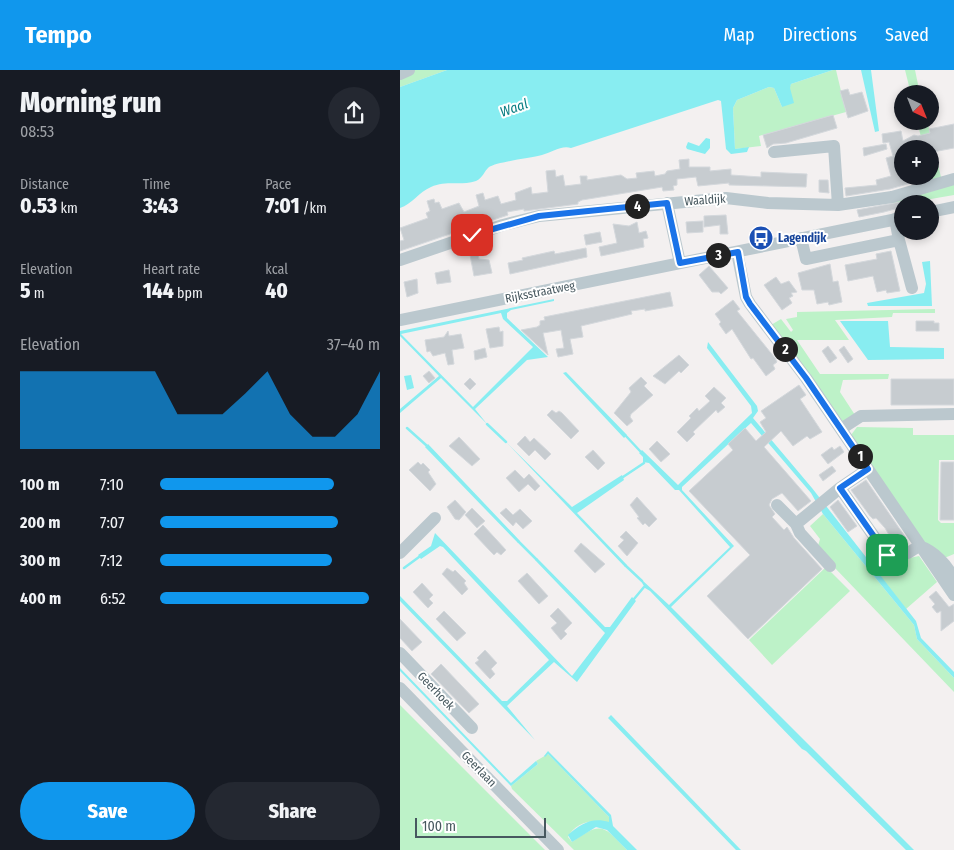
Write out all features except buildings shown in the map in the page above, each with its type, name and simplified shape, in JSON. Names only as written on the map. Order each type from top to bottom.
[{"type":"street","points":[[400,74],[409,70]]},
{"type":"street","points":[[774,152],[834,146],[838,205]]},
{"type":"street","name":"Waaldijk","points":[[400,260],[503,225],[539,216],[726,198],[768,203],[838,205],[892,197],[954,179]]},
{"type":"street","points":[[667,203],[680,263]]},
{"type":"street","points":[[939,210],[954,207]]},
{"type":"street","name":"Rijksstraatweg","points":[[400,320],[894,220]]},
{"type":"street","points":[[801,238],[806,259],[900,240],[912,288]]},
{"type":"street","points":[[738,252],[746,297],[750,304],[780,342],[841,429],[954,596]]},
{"type":"street","points":[[841,429],[861,416],[954,414]]},
{"type":"street","points":[[796,524],[840,488],[868,469]]},
{"type":"street","points":[[840,488],[887,555],[908,553],[919,546]]},
{"type":"street","points":[[777,505],[796,524],[800,533],[830,566]]},
{"type":"street","points":[[400,553],[435,518]]},
{"type":"street","points":[[919,546],[929,550],[953,573]]},
{"type":"street","name":"Geerhoek","points":[[400,653],[472,728]]},
{"type":"street","name":"Geerlaan","points":[[400,688],[558,850]]},
{"type":"green space","points":[[415,70],[447,70],[400,87],[400,76]]},
{"type":"green space","points":[[836,70],[846,112],[759,136],[761,146],[735,149],[733,108],[737,100],[769,87],[774,88],[782,107],[791,84]]},
{"type":"green space","points":[[905,70],[915,70],[918,85],[909,85]]},
{"type":"green space","points":[[919,130],[929,130],[932,140],[922,140]]},
{"type":"green space","points":[[954,180],[954,195],[939,198],[939,195],[907,195],[939,185]]},
{"type":"green space","points":[[894,199],[894,208],[892,208],[891,200]]},
{"type":"green space","points":[[935,309],[935,313],[893,313],[892,317],[835,320],[849,340],[797,340],[820,374],[889,374],[888,379],[843,380],[840,392],[855,415],[844,423],[771,325],[781,319],[791,332],[793,330],[786,319],[797,317],[797,312]]},
{"type":"green space","points":[[857,427],[913,428],[913,435],[954,435],[954,460],[939,460],[938,520],[941,523],[954,523],[954,554],[942,559],[924,543],[851,435]]},
{"type":"green space","points":[[823,514],[914,625],[917,639],[954,678],[954,692],[834,567],[818,546],[820,539],[810,526]]},
{"type":"green space","points":[[919,556],[937,582],[906,609],[873,568],[883,560],[886,563]]},
{"type":"green space","points":[[826,567],[850,591],[772,665],[749,640]]},
{"type":"green space","points":[[400,705],[545,850],[400,850]]},
{"type":"green space","points":[[548,754],[609,817],[609,823],[591,821],[575,828],[568,837],[572,842],[590,831],[602,829],[612,835],[627,850],[574,850],[512,789],[511,786],[538,764],[536,761]]},
{"type":"water","name":"Waal","points":[[447,70],[833,70],[791,84],[790,88],[794,103],[782,107],[774,88],[769,87],[737,100],[733,108],[735,149],[749,147],[747,152],[731,154],[726,149],[721,101],[718,100],[571,148],[567,147],[542,155],[493,165],[476,181],[437,185],[427,189],[400,208],[400,87]]},
{"type":"water","points":[[861,70],[871,70],[879,131],[875,132]]},
{"type":"water","points":[[706,138],[710,139],[710,148],[705,154],[687,149],[688,142],[699,146]]},
{"type":"water","points":[[930,261],[932,306],[868,306],[867,303],[924,293],[926,284],[922,262]]},
{"type":"water","points":[[554,299],[554,301],[511,310],[507,313],[507,318],[548,357],[527,360],[475,409],[487,424],[441,378],[400,413],[400,409],[439,376],[400,336],[400,331]],"holes":[[[501,313],[503,319],[533,347],[473,407],[401,334]]]},
{"type":"water","points":[[840,321],[888,321],[890,347],[944,348],[944,359],[868,360]]},
{"type":"water","points":[[708,342],[757,406],[758,411],[753,418],[812,488],[916,621],[921,638],[954,672],[954,678],[917,639],[914,625],[823,514],[811,493],[751,423],[682,487],[682,490],[734,546],[671,607],[914,850],[906,850],[802,749],[645,588],[641,581],[669,605],[730,547],[679,490],[675,490],[649,463],[643,462],[643,457],[639,453],[642,450],[678,485],[752,413],[751,406],[707,348]]},
{"type":"water","points":[[566,372],[627,435],[624,438],[563,373]]},
{"type":"water","points":[[411,375],[414,388],[407,390],[404,376]]},
{"type":"water","points":[[506,442],[572,507],[622,475],[624,480],[577,513],[627,565],[625,567]]},
{"type":"water","points":[[428,444],[520,541],[518,543],[425,447]]},
{"type":"water","points":[[435,533],[572,676],[605,633],[535,560],[537,558],[605,627],[610,627],[632,597],[636,601],[577,682],[554,662],[507,706],[535,740],[400,601],[400,596],[502,701],[507,701],[549,660],[443,547],[440,546],[421,559],[418,555],[431,546]]},
{"type":"water","points":[[400,668],[511,783],[536,761],[538,764],[511,786],[400,671]]},
{"type":"water","points":[[611,715],[741,850],[736,850],[608,718]]},
{"type":"water","points":[[548,751],[611,815],[613,826],[637,850],[627,850],[607,830],[596,827],[572,842],[568,835],[577,828],[597,820],[609,822],[609,817],[548,754],[544,756]]},
{"type":"waterway","points":[[487,424],[506,442]]},
{"type":"waterway","points":[[407,428],[426,445]]},
{"type":"waterway","points":[[626,436],[640,451]]},
{"type":"waterway","points":[[623,477],[644,463]]},
{"type":"waterway","points":[[519,542],[536,559]]},
{"type":"waterway","points":[[404,568],[419,557]]},
{"type":"waterway","points":[[626,566],[642,581]]},
{"type":"waterway","points":[[634,599],[644,587]]},
{"type":"place","name":"Lagendijk","points":[[761,238]]},
{"type":"route","points":[[472,235],[539,216],[667,203],[680,263],[738,252],[746,297],[750,304],[806,378],[868,469],[840,488],[887,555]]}]
